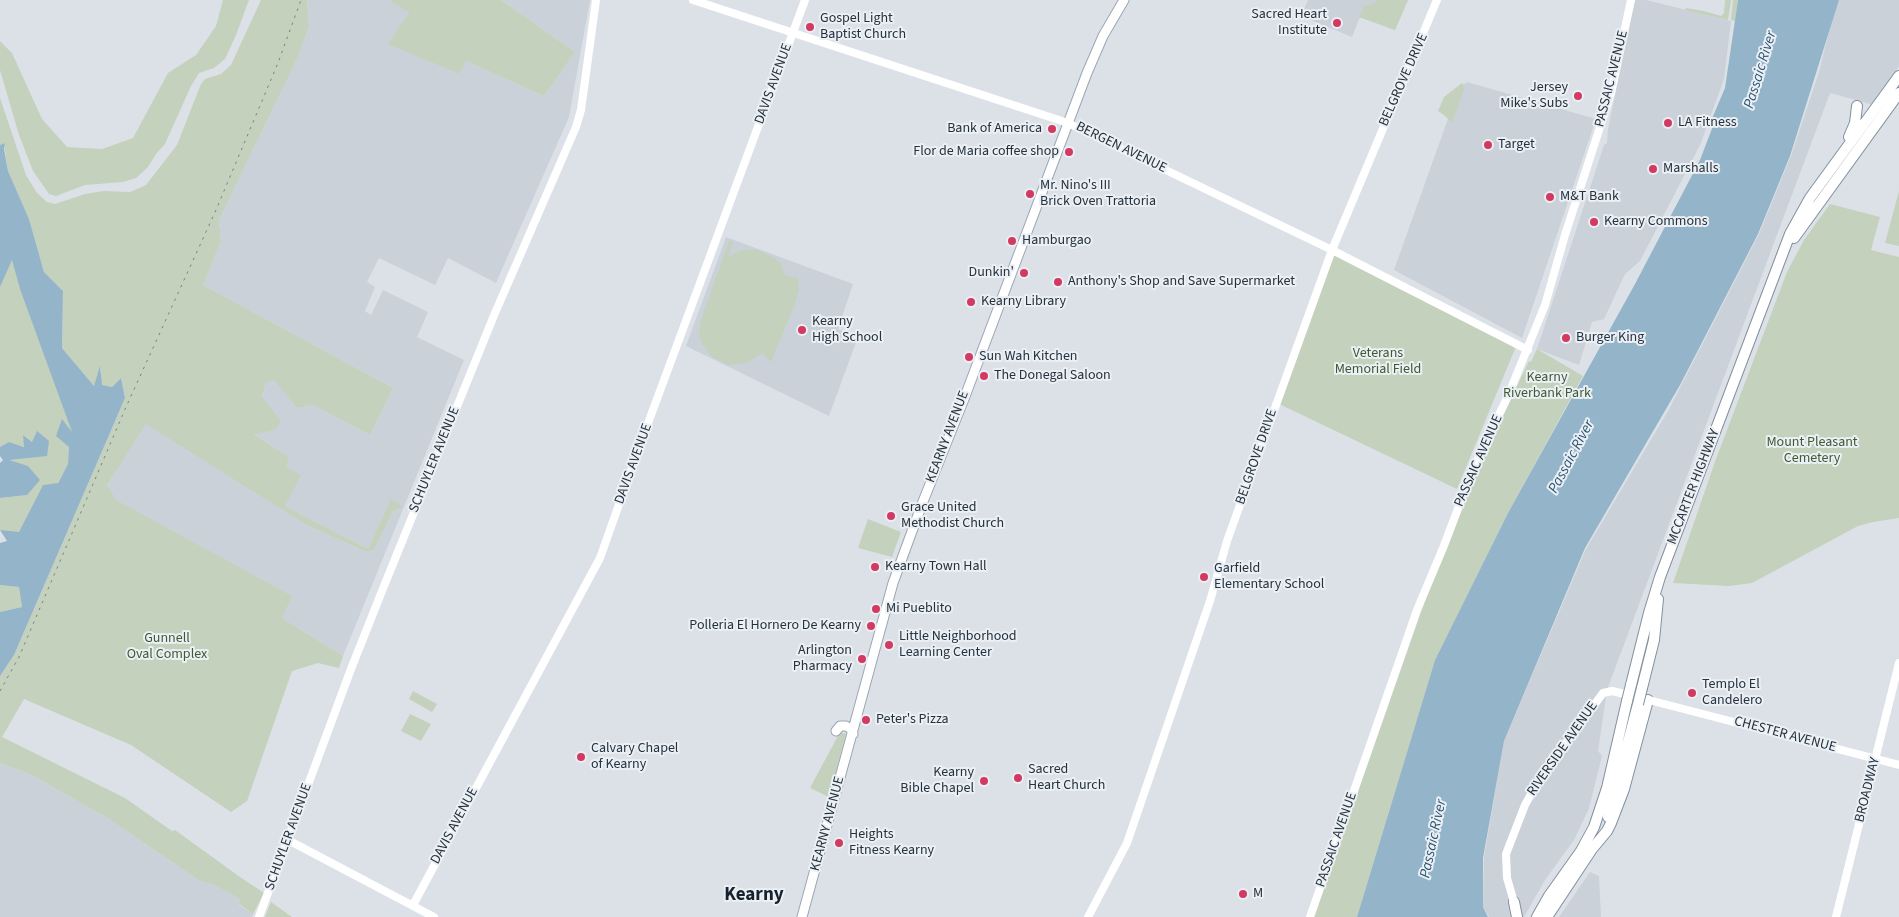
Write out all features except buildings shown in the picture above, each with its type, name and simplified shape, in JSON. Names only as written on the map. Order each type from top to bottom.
[{"type":"highway","name":"MCCARTER HIGHWAY","points":[[1592,850],[1608,816],[1632,703],[1631,686],[1645,626],[1658,583],[1785,247],[1803,210],[1834,164],[1899,76]]},
{"type":"highway","name":"MCCARTER HIGHWAY","points":[[1537,917],[1549,896],[1582,851],[1594,827],[1632,703],[1642,688],[1655,628],[1659,592],[1668,559],[1781,260],[1811,212],[1899,93]]},
{"type":"highway","points":[[1834,164],[1853,130],[1857,106]]},
{"type":"highway","points":[[1547,917],[1556,901],[1607,831],[1624,789],[1648,700]]},
{"type":"highway","points":[[1514,902],[1517,917]]},
{"type":"main road","name":"KEARNY AVENUE","points":[[802,917],[893,583],[1086,73],[1103,36],[1124,0]]},
{"type":"main road","points":[[836,731],[840,726],[846,726],[851,728],[853,734]]},
{"type":"street","name":"SCHUYLER AVENUE","points":[[259,917],[351,669],[384,586],[495,313],[576,127],[581,110],[596,0]]},
{"type":"street","name":"BERGEN AVENUE","points":[[692,0],[1068,123],[1332,250],[1528,350]]},
{"type":"street","name":"DAVIS AVENUE","points":[[413,905],[600,558],[805,0]]},
{"type":"street","name":"BELGROVE DRIVE","points":[[1088,917],[1127,843],[1210,601],[1227,541],[1332,250],[1437,0]]},
{"type":"street","name":"PASSAIC AVENUE","points":[[1310,917],[1417,610],[1474,467],[1508,396],[1545,305],[1565,235],[1611,93],[1630,0]]},
{"type":"street","name":"BROADWAY","points":[[1836,917],[1899,662]]},
{"type":"street","name":"CHESTER AVENUE","points":[[1612,690],[1899,765]]},
{"type":"street","name":"RIVERSIDE AVENUE","points":[[1514,902],[1507,878],[1506,854],[1525,805],[1548,765],[1591,708],[1603,693],[1612,690]]},
{"type":"street","points":[[288,840],[434,917]]},
{"type":"shaded area","points":[[307,0],[389,0],[409,13],[389,44],[459,74],[466,61],[544,96],[575,52],[501,0],[590,0],[569,117],[496,283],[448,258],[435,285],[379,258],[367,282],[375,287],[365,311],[371,315],[383,290],[428,312],[417,337],[464,360],[343,656],[282,618],[291,596],[115,500],[107,485],[146,423],[305,524],[366,552],[374,550],[393,511],[403,507],[391,500],[368,549],[285,506],[285,467],[289,457],[253,433],[266,383],[274,379],[297,408],[313,405],[370,435],[393,388],[203,285],[221,241],[219,220],[297,59],[309,27]]},
{"type":"shaded area","name":"Sacred Heart Institute","points":[[1308,0],[1408,0],[1395,30],[1360,17],[1352,37],[1301,16]]},
{"type":"shaded area","points":[[1635,0],[1646,0],[1731,21],[1724,79],[1700,145],[1640,261],[1625,274],[1604,319],[1592,322],[1579,365],[1537,349],[1604,145],[1607,143],[1608,129]]},
{"type":"shaded area","points":[[1837,0],[1899,0],[1899,66],[1874,105],[1830,93],[1607,690],[1598,751],[1602,756],[1589,808],[1574,840],[1545,880],[1524,917],[1489,917],[1483,907],[1484,857],[1504,741],[1586,549],[1668,411],[1759,234],[1791,156],[1819,72]]},
{"type":"shaded area","points":[[1467,82],[1596,119],[1522,338],[1394,270],[1459,88]]},
{"type":"shaded area","points":[[726,237],[853,284],[838,329],[858,337],[829,416],[686,346]]},
{"type":"shaded area","points":[[0,763],[30,774],[109,819],[200,881],[214,885],[240,899],[239,905],[253,914],[252,917],[0,917]]},
{"type":"shaded area","points":[[1590,872],[1599,876],[1601,917],[1559,917]]},
{"type":"green space","points":[[223,0],[249,0],[236,35],[225,59],[214,68],[199,73],[191,86],[165,144],[148,167],[136,178],[123,182],[85,185],[56,196],[49,194],[33,171],[19,135],[0,70],[0,41],[12,53],[42,119],[67,147],[102,149],[133,138],[168,73],[196,55],[216,26]]},
{"type":"green space","name":"Gunnell Oval Complex","points":[[261,0],[307,0],[309,27],[297,59],[219,220],[221,241],[203,285],[393,388],[370,435],[313,405],[297,408],[274,380],[266,383],[262,397],[281,421],[275,430],[254,434],[289,457],[286,467],[301,475],[285,506],[368,549],[391,499],[403,507],[393,511],[374,550],[366,552],[305,524],[146,424],[107,485],[116,500],[292,596],[282,618],[343,656],[339,668],[318,663],[292,671],[247,801],[231,812],[131,745],[24,699],[2,737],[125,798],[172,831],[175,830],[264,893],[253,914],[239,904],[240,899],[214,885],[200,881],[109,819],[30,774],[0,763],[0,676],[14,655],[125,398],[121,378],[112,387],[101,385],[101,368],[94,386],[62,348],[63,291],[44,272],[29,219],[8,171],[4,143],[0,145],[0,98],[26,175],[37,193],[47,202],[55,204],[85,194],[104,191],[130,192],[146,185],[177,145],[201,84],[205,79],[221,74],[231,65]]},
{"type":"green space","points":[[389,0],[501,0],[575,52],[544,96],[466,61],[459,74],[388,44],[409,13]]},
{"type":"green space","points":[[1378,0],[1408,0],[1395,30],[1359,17],[1364,6],[1373,4]]},
{"type":"green space","points":[[1725,0],[1731,0],[1728,20],[1685,10],[1686,8],[1704,11],[1721,16],[1724,13]]},
{"type":"green space","points":[[1733,0],[1738,0],[1735,21],[1731,20]]},
{"type":"green space","points":[[1462,83],[1465,86],[1452,123],[1438,111],[1444,97]]},
{"type":"green space","points":[[1899,191],[1899,246],[1885,243]]},
{"type":"green space","name":"Mount Pleasant Cemetery","points":[[1830,204],[1880,217],[1871,250],[1899,257],[1899,518],[1858,526],[1752,583],[1729,586],[1673,583],[1716,459],[1787,272],[1804,240]]},
{"type":"green space","points":[[729,241],[733,242],[728,257],[739,251],[758,250],[776,259],[780,263],[785,275],[798,278],[799,288],[796,301],[771,362],[762,353],[747,363],[729,365],[712,357],[702,344],[699,333],[701,320]]},
{"type":"green space","name":"Veterans Memorial Field","points":[[1332,248],[1517,344],[1457,489],[1277,403]]},
{"type":"green space","points":[[12,259],[19,285],[73,434],[62,419],[69,447],[68,464],[57,484],[43,485],[19,533],[0,530],[0,498],[27,495],[8,460],[32,442],[23,435],[25,447],[9,442],[0,447],[0,287]]},
{"type":"green space","name":"Kearny Riverbank Park","points":[[1537,349],[1583,376],[1508,513],[1435,660],[1357,917],[1314,917],[1432,581],[1464,498],[1529,361],[1531,362]]},
{"type":"green space","points":[[868,519],[901,532],[892,557],[858,548]]},
{"type":"green space","points":[[0,585],[19,587],[22,607],[0,612]]},
{"type":"green space","points":[[413,691],[437,704],[432,712],[409,699]]},
{"type":"green space","points":[[410,714],[431,724],[421,741],[401,731]]},
{"type":"green space","points":[[840,732],[846,734],[829,797],[810,788]]},
{"type":"green space","points":[[271,902],[292,917],[265,917]]},
{"type":"water","name":"Passaic River","points":[[1738,0],[1839,0],[1790,156],[1758,234],[1680,385],[1585,548],[1504,741],[1483,858],[1483,907],[1488,917],[1357,917],[1435,660],[1508,513],[1635,284],[1700,160],[1713,126],[1711,121],[1725,88]]},
{"type":"water","points":[[5,143],[4,149],[8,171],[29,219],[44,272],[63,291],[62,348],[94,386],[100,366],[102,385],[112,387],[121,378],[125,398],[14,655],[0,676],[0,612],[22,607],[19,587],[0,585],[0,543],[7,541],[0,530],[19,532],[43,485],[58,483],[68,464],[69,447],[56,436],[62,419],[72,432],[20,289],[12,260],[0,287],[0,145]]},
{"type":"water","points":[[37,431],[49,441],[47,456],[9,460],[28,466],[40,480],[27,495],[0,498],[0,463],[3,460],[0,456],[0,447],[9,442],[24,447],[23,435],[32,442]]},
{"type":"railway","points":[[0,691],[19,657],[126,407],[216,210],[278,63],[301,0]]},
{"type":"place","name":"Sacred Heart Institute","points":[[1337,23]]},
{"type":"place","name":"Gospel Light Baptist Church","points":[[810,27]]},
{"type":"place","name":"Jersey Mike's Subs","points":[[1578,96]]},
{"type":"place","name":"LA Fitness","points":[[1668,123]]},
{"type":"place","name":"Bank of America","points":[[1052,129]]},
{"type":"place","name":"Target","points":[[1488,145]]},
{"type":"place","name":"Flor de Maria coffee shop","points":[[1069,152]]},
{"type":"place","name":"Marshalls","points":[[1653,169]]},
{"type":"place","name":"Mr. Nino's III Brick Oven Trattoria","points":[[1030,194]]},
{"type":"place","name":"M&T Bank","points":[[1550,197]]},
{"type":"place","name":"Kearny Commons","points":[[1594,222]]},
{"type":"place","name":"Hamburgao","points":[[1012,241]]},
{"type":"place","name":"Dunkin'","points":[[1024,273]]},
{"type":"place","name":"Anthony's Shop and Save Supermarket","points":[[1058,282]]},
{"type":"place","name":"Kearny Library","points":[[971,302]]},
{"type":"place","name":"Kearny High School","points":[[802,330]]},
{"type":"place","name":"Burger King","points":[[1566,338]]},
{"type":"place","name":"Sun Wah Kitchen","points":[[969,357]]},
{"type":"place","name":"The Donegal Saloon","points":[[984,376]]},
{"type":"place","name":"Grace United Methodist Church","points":[[891,516]]},
{"type":"place","name":"Kearny Town Hall","points":[[875,567]]},
{"type":"place","name":"Garfield Elementary School","points":[[1204,577]]},
{"type":"place","name":"Mi Pueblito","points":[[876,609]]},
{"type":"place","name":"Polleria El Hornero De Kearny","points":[[871,626]]},
{"type":"place","name":"Little Neighborhood Learning Center","points":[[889,645]]},
{"type":"place","name":"Arlington Pharmacy","points":[[862,659]]},
{"type":"place","name":"Templo El Candelero","points":[[1692,693]]},
{"type":"place","name":"Peter's Pizza","points":[[866,720]]},
{"type":"place","name":"Calvary Chapel of Kearny","points":[[581,757]]},
{"type":"place","name":"Sacred Heart Church","points":[[1018,778]]},
{"type":"place","name":"Kearny Bible Chapel","points":[[984,781]]},
{"type":"place","name":"Heights Fitness Kearny","points":[[839,843]]},
{"type":"place","name":"M","points":[[1243,894]]},
{"type":"district","name":"Kearny","points":[[754,896]]}]
